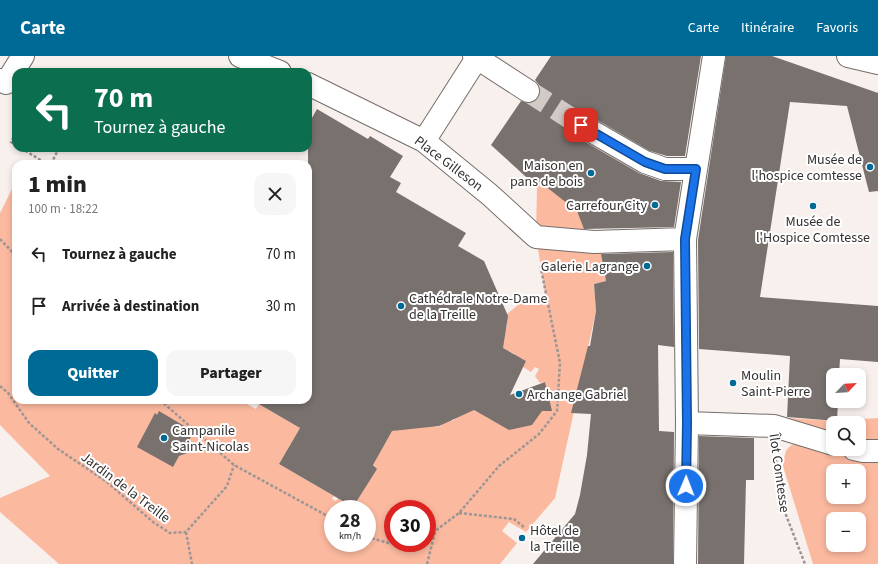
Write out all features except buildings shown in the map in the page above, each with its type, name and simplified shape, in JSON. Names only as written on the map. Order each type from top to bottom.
[{"type":"street","points":[[15,68],[23,56]]},
{"type":"street","points":[[240,56],[270,68]]},
{"type":"street","points":[[685,564],[687,423],[685,239],[714,56]]},
{"type":"street","points":[[848,56],[878,63]]},
{"type":"street","points":[[424,141],[486,60],[528,91]]},
{"type":"street","points":[[0,80],[6,83],[12,73]]},
{"type":"street","name":"Place Gilleson","points":[[312,86],[424,141],[490,195],[536,237]]},
{"type":"street","points":[[581,125],[645,162],[665,169],[696,169]]},
{"type":"street","points":[[536,237],[594,242],[685,239]]},
{"type":"street","name":"Îlot Comtesse","points":[[687,423],[774,426],[826,442]]},
{"type":"street","points":[[866,451],[878,451]]},
{"type":"path","points":[[28,152],[40,160]]},
{"type":"path","points":[[436,530],[459,513],[499,466],[539,434],[557,411],[560,363],[546,298],[536,237]]},
{"type":"path","points":[[0,239],[12,252]]},
{"type":"path","name":"Jardin de la Treille","points":[[0,386],[12,399]]},
{"type":"path","name":"Jardin de la Treille","points":[[16,404],[29,423],[58,449],[107,482],[153,522],[170,532],[186,532]]},
{"type":"path","points":[[165,404],[234,465],[324,514]]},
{"type":"path","name":"Îlot Comtesse","points":[[774,426],[775,452],[786,515],[805,564]]},
{"type":"path","points":[[192,564],[186,532],[227,486],[234,465]]},
{"type":"path","points":[[459,513],[514,519],[524,527]]},
{"type":"path","points":[[427,564],[430,552]]},
{"type":"shaded area","points":[[552,164],[599,200],[583,224],[586,232],[601,251],[606,281],[594,284],[596,311],[555,498],[526,532],[509,522],[502,531],[517,543],[500,564],[59,564],[0,512],[0,498],[50,476],[0,425],[0,213],[12,189],[12,404],[247,404],[256,409],[259,404],[300,428],[279,464],[334,496],[332,499],[334,500],[324,500],[324,552],[376,552],[376,500],[355,500],[374,468],[375,466],[373,465],[390,431],[396,431],[396,425],[434,420],[435,427],[441,426],[440,420],[449,416],[452,421],[457,418],[453,411],[478,404],[475,411],[480,413],[489,410],[486,417],[492,420],[546,386],[545,382],[540,383],[535,376],[539,369],[535,367],[531,372],[523,367],[526,361],[521,358],[511,360],[515,354],[509,351],[506,357],[498,353],[507,325],[501,316],[507,314],[519,304],[546,298],[536,237],[537,187]]},
{"type":"shaded area","points":[[787,418],[826,420],[826,433]]},
{"type":"shaded area","points":[[878,418],[878,442],[866,441],[866,419]]},
{"type":"shaded area","points":[[794,444],[826,452],[826,456],[846,456],[878,460],[878,564],[813,564],[783,466],[788,448]]},
{"type":"tunnel","points":[[528,91],[581,125]]},
{"type":"place","name":"Musée de l'hospice comtesse","points":[[870,167]]},
{"type":"place","name":"Maison en pans de bois","points":[[591,173]]},
{"type":"place","name":"Carrefour City","points":[[655,205]]},
{"type":"place","name":"Musée de l'Hospice Comtesse","points":[[813,206]]},
{"type":"place","name":"Galerie Lagrange","points":[[647,266]]},
{"type":"place","name":"Cathédrale Notre-Dame de la Treille","points":[[401,306]]},
{"type":"place","name":"Moulin Saint-Pierre","points":[[733,383]]},
{"type":"place","name":"Archange Gabriel","points":[[519,394]]},
{"type":"place","name":"Campanile Saint-Nicolas","points":[[164,438]]},
{"type":"place","name":"Hôtel de la Treille","points":[[522,538]]},
{"type":"route","points":[[581,125],[592,133],[645,162],[665,169],[696,169],[685,239],[687,423],[686,486]]}]
